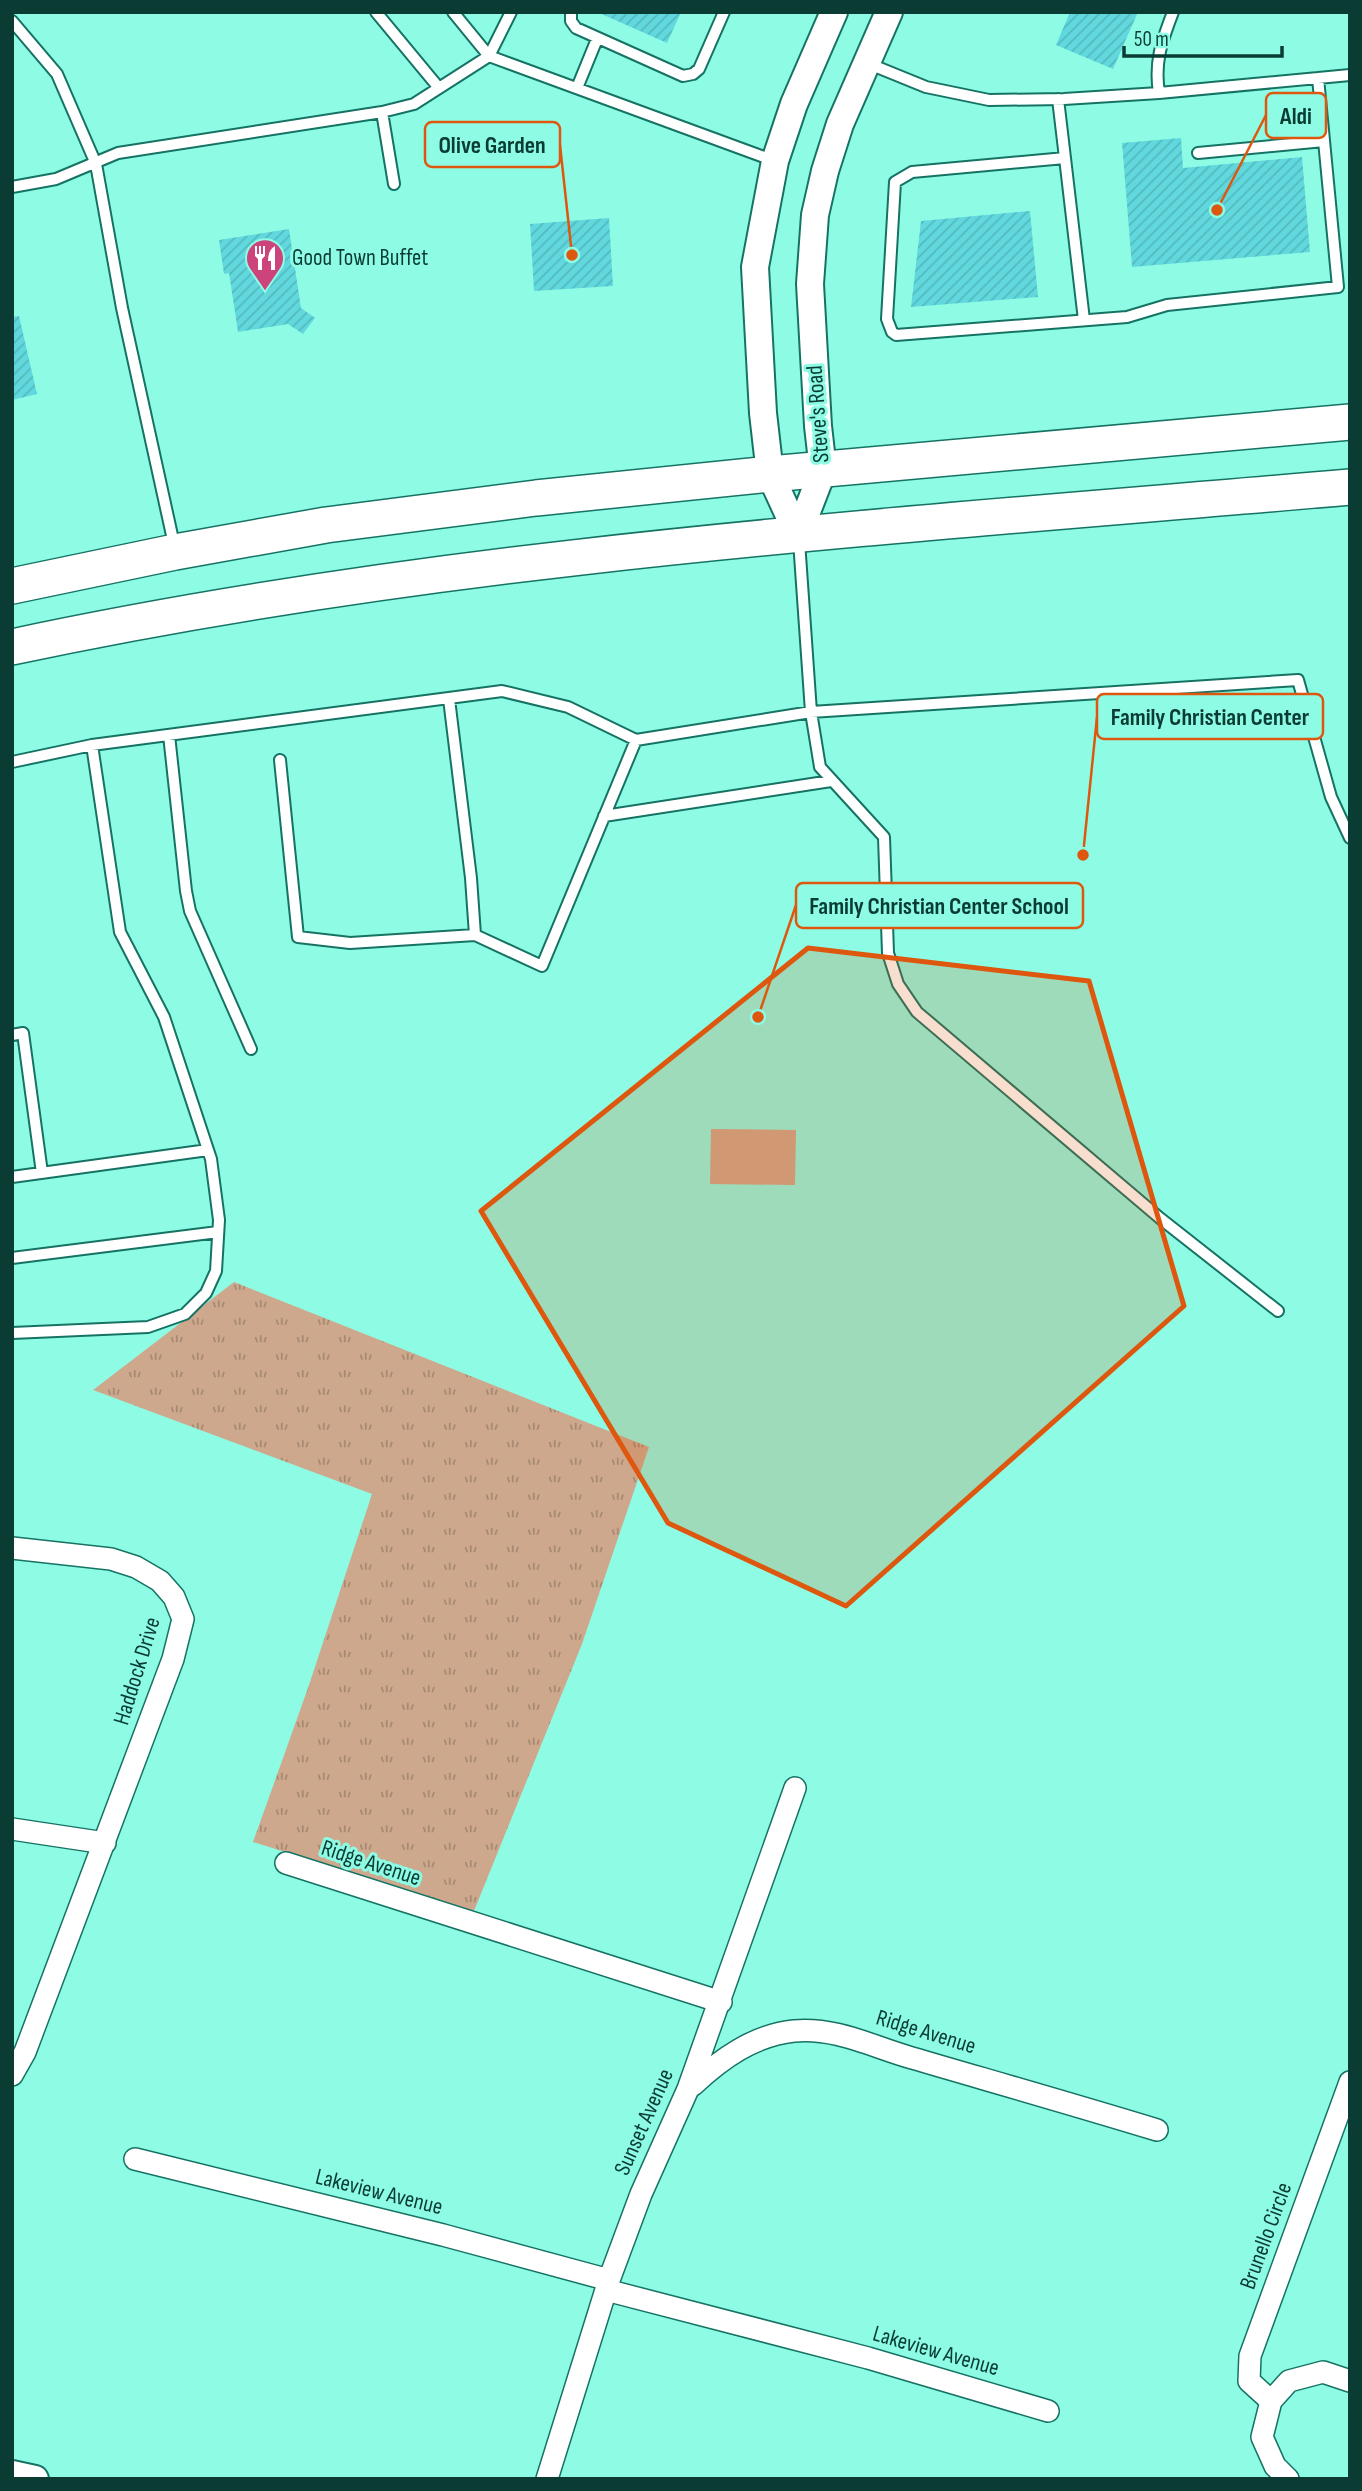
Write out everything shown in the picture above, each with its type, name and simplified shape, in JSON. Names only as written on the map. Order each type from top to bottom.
[{"type":"highway","points":[[12,586],[175,552],[326,525],[524,499],[1350,422]]},
{"type":"highway","points":[[12,648],[243,603],[539,561],[798,535],[1350,487]]},
{"type":"highway","points":[[12,608],[121,563]]},
{"type":"street","points":[[798,535],[770,474],[763,414],[755,267],[775,161],[794,104],[834,12]]},
{"type":"street","name":"Steve's Road","points":[[798,535],[823,470],[811,295],[813,237],[820,192],[832,148],[889,12]]},
{"type":"street","name":"Haddock Drive","points":[[12,1548],[111,1559],[136,1567],[160,1581],[174,1597],[183,1619],[173,1659],[105,1843],[25,2052],[12,2075]]},
{"type":"street","name":"Sunset Avenue","points":[[547,2479],[608,2285],[641,2194],[688,2089],[721,2002],[795,1788]]},
{"type":"street","points":[[12,1829],[105,1843]]},
{"type":"street","name":"Ridge Avenue","points":[[286,1863],[721,2002]]},
{"type":"street","name":"Ridge Avenue","points":[[688,2089],[717,2063],[766,2038],[793,2031],[819,2031],[855,2038],[910,2057],[1157,2130]]},
{"type":"street","name":"Brunello Circle","points":[[1271,2401],[1249,2381],[1250,2356],[1350,2082]]},
{"type":"street","name":"Lakeview Avenue","points":[[135,2160],[443,2235],[1048,2411]]},
{"type":"street","points":[[1287,2479],[1275,2466],[1262,2437],[1271,2401],[1289,2381],[1323,2372],[1350,2381]]},
{"type":"street","points":[[12,2474],[35,2479]]},
{"type":"lane","points":[[376,12],[439,88]]},
{"type":"lane","points":[[453,12],[489,56],[775,161]]},
{"type":"lane","points":[[12,187],[56,178],[118,153],[382,112],[414,104],[489,56],[510,12]]},
{"type":"lane","points":[[571,12],[571,21],[576,28],[683,76],[693,74],[699,69],[724,12]]},
{"type":"lane","points":[[1159,93],[1156,72],[1159,51],[1173,12]]},
{"type":"lane","points":[[12,21],[57,74],[96,164],[122,309],[175,552]]},
{"type":"lane","points":[[577,88],[597,39]]},
{"type":"lane","points":[[867,63],[926,87],[989,100],[1159,93],[1350,75]]},
{"type":"lane","points":[[1065,158],[912,172],[895,182],[887,319],[892,332],[896,335],[1127,317],[1167,305],[1338,286],[1318,78]]},
{"type":"lane","points":[[1058,99],[1084,320]]},
{"type":"lane","points":[[382,112],[394,184]]},
{"type":"lane","points":[[1198,153],[1324,141]]},
{"type":"lane","points":[[798,535],[811,712],[820,767],[884,837],[888,953],[898,984],[917,1012],[1161,1219],[1278,1311]]},
{"type":"lane","points":[[12,762],[92,745],[502,691],[568,707],[636,740],[811,712],[1298,680],[1331,797],[1350,838]]},
{"type":"lane","points":[[449,699],[471,878],[475,935]]},
{"type":"lane","points":[[169,735],[190,911],[251,1049]]},
{"type":"lane","points":[[280,760],[298,937],[350,943],[475,935],[542,966],[636,740]]},
{"type":"lane","points":[[12,1333],[148,1327],[185,1314],[206,1293],[216,1271],[219,1220],[208,1150],[164,1017],[120,932],[92,745]]},
{"type":"lane","points":[[604,816],[831,781]]},
{"type":"lane","points":[[12,1035],[23,1033],[43,1173]]},
{"type":"lane","points":[[12,1177],[208,1150]]},
{"type":"lane","points":[[12,1258],[218,1232]]},
{"type":"highlighted area","points":[[808,948],[1089,981],[1184,1306],[846,1606],[668,1523],[481,1211]]},
{"type":"green space","points":[[711,1129],[796,1130],[795,1185],[710,1184]]},
{"type":"green space","points":[[234,1282],[649,1447],[582,1644],[474,1911],[253,1842],[308,1688],[372,1494],[93,1390]]},
{"type":"building","points":[[597,12],[681,12],[667,43]]},
{"type":"building","points":[[1070,12],[1138,12],[1113,69],[1056,45]]},
{"type":"building","points":[[1181,138],[1183,168],[1302,157],[1310,252],[1132,267],[1122,143]]},
{"type":"building","points":[[1030,211],[1038,297],[911,307],[921,221]]},
{"type":"building","points":[[609,218],[613,286],[534,291],[530,224]]},
{"type":"building","name":"Good Town Buffet","points":[[289,229],[301,308],[315,318],[303,334],[288,324],[238,332],[229,273],[224,274],[219,240]]},
{"type":"building","points":[[19,316],[37,394],[12,400],[12,317]]},
{"type":"place","name":"Aldi","points":[[1217,210]]},
{"type":"place","name":"Olive Garden","points":[[572,255]]},
{"type":"place","name":"Good Town Buffet","points":[[265,292]]},
{"type":"place","name":"Family Christian Center","points":[[1083,855]]},
{"type":"place","name":"Family Christian Center School","points":[[758,1017]]}]
